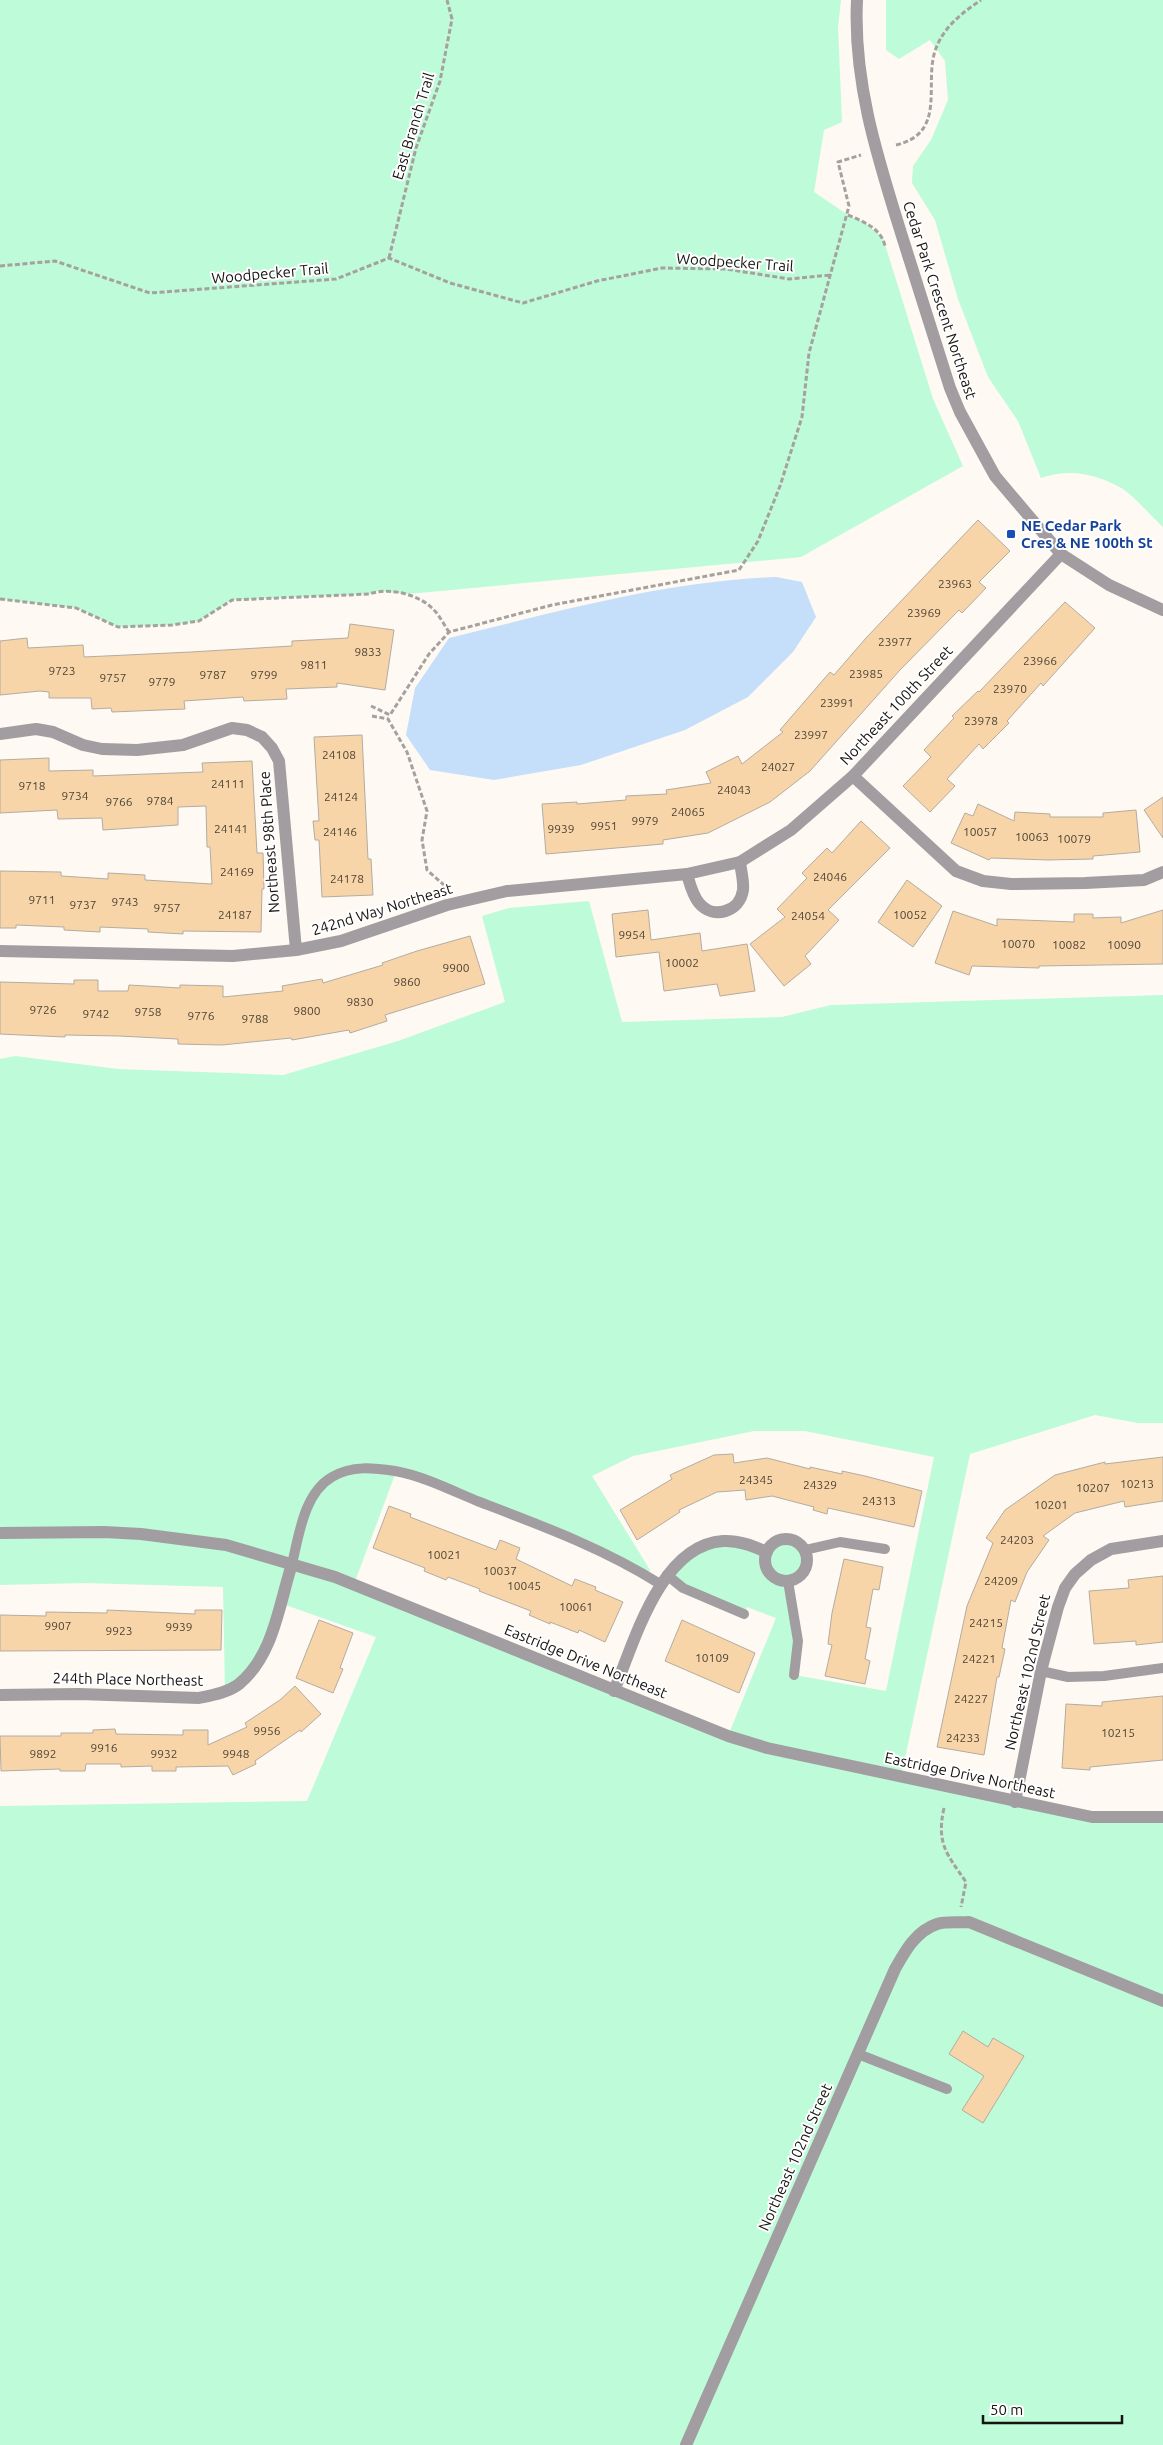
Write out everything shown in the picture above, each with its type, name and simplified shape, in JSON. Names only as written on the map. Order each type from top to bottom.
[{"type":"street","name":"Cedar Park Crescent Northeast","points":[[857,0],[855,30],[857,59],[872,138],[950,388],[960,412],[995,476],[1061,554],[1109,584],[1163,610]]},
{"type":"street","name":"Northeast 100th Street","points":[[740,862],[791,830],[852,776],[1061,554]]},
{"type":"street","name":"Northeast 98th Place","points":[[0,734],[36,729],[54,732],[83,745],[102,749],[137,750],[182,745],[232,728],[247,730],[262,737],[272,748],[279,761],[296,950]]},
{"type":"street","points":[[852,776],[956,871],[983,881],[1011,884],[1105,882],[1144,880],[1163,872]]},
{"type":"street","points":[[686,874],[692,893],[700,905],[715,913],[729,911],[739,901],[743,889],[740,862]]},
{"type":"street","name":"242nd Way Northeast","points":[[0,951],[233,956],[296,950],[341,941],[447,905],[507,891],[686,874],[740,862]]},
{"type":"street","name":"Eastridge Drive Northeast","points":[[0,1533],[104,1532],[141,1534],[226,1545],[292,1564],[354,1585],[728,1736],[767,1748],[1092,1817],[1163,1817]]},
{"type":"street","points":[[783,1539],[795,1541],[805,1550],[807,1564],[800,1576],[788,1581],[781,1581],[770,1575],[765,1563],[767,1552],[771,1545],[783,1539]]},
{"type":"street","points":[[614,1691],[664,1580],[674,1565],[702,1547],[722,1541],[746,1544],[767,1552]]},
{"type":"street","name":"Northeast 102nd Street","points":[[1015,1802],[1041,1671],[1065,1588],[1075,1574],[1091,1560],[1111,1549],[1163,1541]]},
{"type":"street","name":"244th Place Northeast","points":[[0,1695],[98,1694],[199,1698],[218,1694],[238,1685],[254,1669],[267,1648],[292,1564]]},
{"type":"street","points":[[963,1923],[1163,2000]]},
{"type":"street","name":"Northeast 102nd Street","points":[[686,2445],[905,1949],[921,1933],[938,1924],[963,1923]]},
{"type":"lane","points":[[292,1564],[307,1510],[317,1490],[331,1477],[343,1472],[368,1468],[409,1474],[557,1532],[744,1614]]},
{"type":"lane","points":[[805,1550],[840,1542],[885,1549]]},
{"type":"lane","points":[[788,1581],[798,1641],[794,1675]]},
{"type":"lane","points":[[1041,1671],[1068,1677],[1096,1677],[1163,1668]]},
{"type":"lane","points":[[858,2054],[947,2089]]},
{"type":"path","name":"East Branch Trail","points":[[389,258],[416,148],[440,81],[452,18],[447,0]]},
{"type":"path","points":[[896,145],[904,143],[918,134],[930,113],[933,63],[935,51],[941,38],[963,12],[982,0]]},
{"type":"path","points":[[371,706],[390,715],[429,654],[449,632],[552,606],[739,570],[758,541],[780,486],[802,417],[809,353],[848,215],[849,200],[838,162],[861,155]]},
{"type":"path","points":[[848,215],[874,228],[883,238],[885,246]]},
{"type":"path","name":"Woodpecker Trail","points":[[0,266],[55,261],[150,293],[336,279],[389,258],[450,282],[523,303],[597,281],[662,268],[726,270],[788,279],[831,275]]},
{"type":"path","points":[[0,599],[76,608],[118,627],[172,625],[199,621],[232,600],[369,594],[378,591],[408,594],[434,609],[449,632]]},
{"type":"path","points":[[372,716],[388,719],[407,752],[427,811],[422,840],[427,870],[444,885]]},
{"type":"path","points":[[944,1808],[940,1827],[944,1849],[966,1882],[963,1923]]},
{"type":"green space","points":[[0,0],[841,0],[838,27],[842,122],[824,130],[814,192],[848,215],[864,222],[883,238],[933,399],[963,466],[801,557],[408,594],[378,591],[369,594],[232,600],[199,621],[172,625],[118,627],[76,608],[0,599]]},
{"type":"green space","points":[[886,0],[1163,0],[1163,527],[1128,493],[1113,484],[1093,476],[1072,473],[1062,473],[1041,478],[1018,421],[988,377],[958,299],[935,220],[912,183],[913,166],[931,140],[948,100],[945,61],[930,40],[899,59],[886,50]]},
{"type":"green space","points":[[589,901],[622,1022],[782,1017],[831,1005],[1163,995],[1163,1423],[1138,1423],[1095,1415],[970,1454],[901,1777],[1092,1817],[1163,1817],[1163,2445],[0,2445],[0,1806],[307,1801],[376,1637],[280,1603],[267,1648],[225,1691],[223,1587],[85,1583],[0,1585],[0,1059],[15,1056],[118,1069],[283,1075],[398,1041],[505,1002],[482,916],[509,908]],"holes":[[[754,1431],[805,1431],[934,1457],[886,1691],[794,1675],[795,1616],[788,1582],[798,1577],[804,1570],[807,1562],[806,1554],[802,1547],[796,1542],[787,1539],[776,1541],[766,1552],[722,1541],[674,1565],[667,1575],[744,1614],[747,1607],[776,1618],[728,1736],[354,1584],[396,1472],[595,1549],[645,1575],[650,1570],[592,1476],[633,1456]]]},
{"type":"water","points":[[776,577],[802,582],[816,617],[793,652],[748,697],[685,730],[581,765],[494,780],[430,770],[406,735],[415,688],[449,638],[570,608],[652,591],[735,580]]},
{"type":"building","points":[[978,520],[1010,551],[979,582],[986,588],[962,613],[959,610],[900,670],[810,771],[770,802],[708,833],[663,840],[663,844],[546,854],[542,804],[577,802],[577,804],[626,800],[626,796],[667,794],[666,790],[711,783],[706,772],[738,756],[742,764],[783,732],[780,730],[830,672],[834,675],[866,638]]},
{"type":"building","points":[[1065,602],[1095,628],[1043,686],[1041,683],[1007,721],[1009,723],[983,749],[979,744],[947,779],[955,786],[930,812],[903,786],[931,757],[924,750],[954,718],[952,716],[979,692]]},
{"type":"building","points":[[350,624],[394,630],[385,690],[337,683],[337,687],[286,689],[287,699],[244,701],[243,697],[184,701],[185,709],[112,712],[111,708],[92,709],[91,698],[49,698],[49,692],[40,691],[0,695],[0,641],[27,638],[28,648],[83,645],[84,657],[191,652],[292,646],[292,641],[348,638]]},
{"type":"building","points":[[362,735],[368,859],[371,859],[373,895],[322,897],[319,840],[315,840],[313,821],[319,821],[314,737]]},
{"type":"building","points":[[49,758],[49,771],[93,770],[93,776],[203,772],[202,763],[252,761],[257,853],[263,853],[264,889],[262,889],[261,932],[183,931],[183,934],[148,932],[148,929],[100,927],[100,932],[64,930],[64,927],[16,925],[16,928],[0,928],[0,871],[61,872],[61,876],[108,879],[108,873],[145,875],[145,880],[212,884],[210,847],[207,847],[206,806],[178,807],[178,825],[103,830],[102,818],[58,819],[57,810],[0,813],[0,760]]},
{"type":"building","points":[[1163,797],[1163,838],[1144,810]]},
{"type":"building","points":[[978,804],[1014,821],[1015,812],[1050,814],[1050,817],[1103,817],[1103,813],[1136,810],[1140,852],[1093,856],[1093,859],[991,858],[989,860],[951,843],[965,813],[973,816]]},
{"type":"building","points":[[861,821],[890,848],[828,910],[839,920],[805,956],[811,964],[784,986],[750,944],[785,917],[777,909],[807,878],[802,873],[827,848],[832,853]]},
{"type":"building","points":[[907,880],[942,906],[913,947],[878,922]]},
{"type":"building","points":[[648,910],[651,940],[700,933],[702,951],[747,944],[755,991],[720,996],[717,984],[664,991],[659,952],[616,957],[612,914]]},
{"type":"building","points":[[1163,910],[1163,964],[1039,966],[1039,968],[972,966],[969,975],[935,963],[953,911],[997,926],[997,919],[1074,922],[1074,914],[1093,914],[1093,918],[1121,917],[1121,923]]},
{"type":"building","points":[[470,936],[485,984],[385,1015],[387,1021],[350,1033],[349,1030],[292,1040],[291,1038],[222,1045],[178,1044],[178,1039],[119,1036],[65,1035],[65,1037],[0,1034],[0,982],[74,984],[74,980],[98,980],[98,991],[128,991],[129,985],[180,988],[180,985],[223,986],[223,997],[283,991],[282,986],[322,979],[323,983],[383,965],[382,963],[417,951]]},
{"type":"building","points":[[733,1454],[734,1463],[767,1458],[810,1469],[810,1467],[842,1474],[842,1471],[922,1491],[914,1527],[828,1508],[827,1514],[813,1510],[814,1507],[772,1496],[746,1500],[745,1490],[717,1492],[679,1510],[680,1512],[637,1540],[620,1510],[672,1479],[670,1475],[714,1455]]},
{"type":"building","points":[[1163,1457],[1163,1501],[1125,1507],[1124,1501],[1075,1513],[1043,1536],[1049,1540],[1027,1572],[1015,1602],[1011,1600],[1002,1648],[1005,1649],[999,1677],[997,1677],[984,1755],[937,1747],[967,1606],[993,1543],[986,1538],[1005,1510],[1055,1475],[1105,1462],[1105,1464]]},
{"type":"building","points":[[389,1506],[411,1514],[410,1517],[496,1550],[500,1540],[520,1548],[516,1559],[572,1586],[575,1579],[596,1587],[595,1590],[623,1602],[605,1642],[579,1630],[578,1633],[550,1622],[550,1624],[529,1615],[531,1611],[479,1591],[480,1589],[448,1577],[446,1580],[424,1571],[425,1568],[373,1548]]},
{"type":"building","points":[[844,1559],[883,1567],[879,1590],[873,1589],[866,1627],[871,1628],[865,1659],[870,1661],[865,1684],[825,1676],[832,1645],[828,1644],[832,1613]]},
{"type":"building","points":[[1163,1576],[1163,1642],[1136,1645],[1136,1641],[1094,1644],[1089,1591],[1129,1588],[1128,1580]]},
{"type":"building","points":[[107,1610],[195,1614],[195,1610],[222,1610],[221,1650],[0,1651],[0,1615],[46,1616],[46,1612],[107,1613]]},
{"type":"building","points":[[319,1620],[353,1633],[340,1668],[343,1669],[333,1693],[296,1678]]},
{"type":"building","points":[[682,1620],[755,1653],[739,1693],[665,1661]]},
{"type":"building","points":[[295,1686],[321,1714],[301,1732],[300,1730],[255,1761],[256,1764],[233,1775],[228,1766],[176,1767],[176,1771],[152,1771],[152,1766],[121,1767],[121,1764],[86,1764],[85,1771],[60,1771],[60,1769],[1,1771],[0,1736],[61,1736],[61,1733],[93,1733],[93,1730],[115,1729],[116,1734],[183,1735],[183,1730],[208,1730],[208,1745],[247,1727],[245,1723],[280,1700]]},
{"type":"building","points":[[1163,1696],[1163,1760],[1090,1767],[1090,1770],[1062,1768],[1066,1704],[1102,1706],[1102,1702]]},
{"type":"building","points":[[963,2031],[988,2047],[993,2038],[1024,2056],[983,2123],[962,2110],[984,2076],[949,2054]]},
{"type":"place","name":"NE Cedar Park Cres & NE 100th St","points":[[1011,534]]}]
